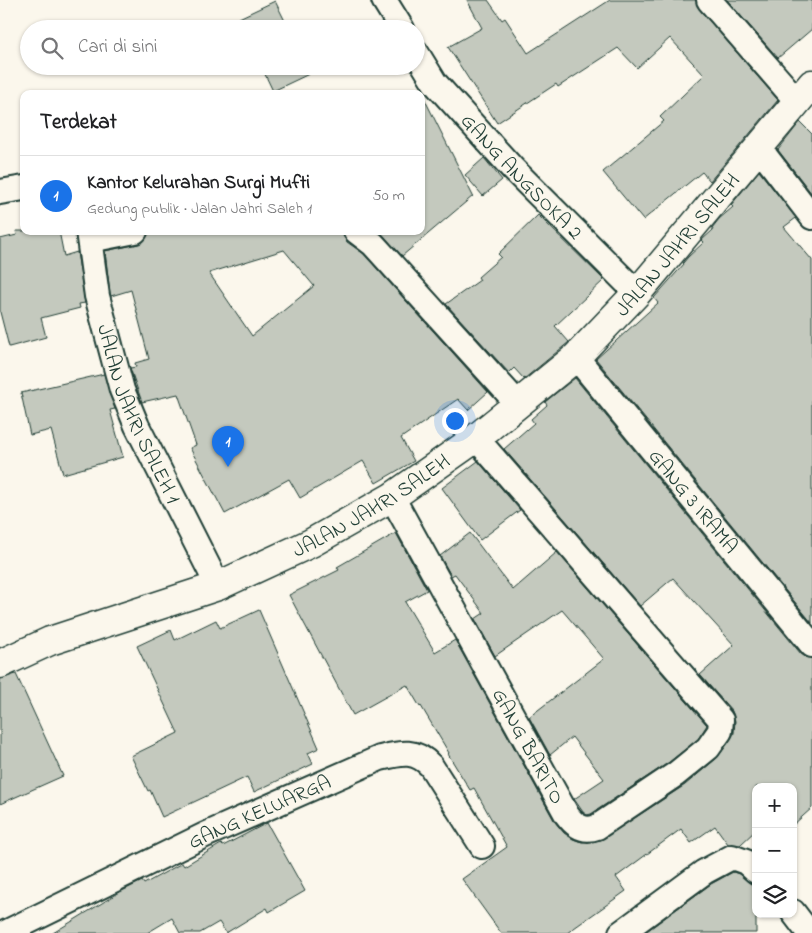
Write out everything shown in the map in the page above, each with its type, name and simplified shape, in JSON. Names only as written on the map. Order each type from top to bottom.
[{"type":"street","points":[[384,0],[396,20]]},
{"type":"street","points":[[709,0],[804,92]]},
{"type":"street","name":"GANG ANGSOKA 2","points":[[425,66],[435,82],[513,168],[637,293]]},
{"type":"street","name":"JALAN JAHRI SALEH","points":[[0,664],[50,641],[218,586],[312,543],[392,497],[476,438],[576,357],[637,293],[804,92]]},
{"type":"street","points":[[759,148],[812,217]]},
{"type":"street","points":[[0,192],[20,189]]},
{"type":"street","name":"JALAN JAHRI SALEH 1","points":[[89,235],[97,296],[122,390],[137,426],[218,586]]},
{"type":"street","points":[[361,235],[373,244],[518,404]]},
{"type":"street","name":"GANG 3 IRAMA","points":[[576,357],[812,645]]},
{"type":"street","name":"GANG BARITO","points":[[392,497],[567,815],[578,826],[588,830],[597,827],[676,774],[714,742],[721,728],[720,720],[476,438]]},
{"type":"street","name":"GANG KELUARGA","points":[[5,933],[205,835],[388,756],[405,753],[418,755],[424,759],[431,766],[482,846]]},
{"type":"street","points":[[621,933],[704,872],[732,857],[746,862],[752,867]]},
{"type":"street","points":[[797,917],[809,933]]},
{"type":"building","points":[[467,0],[488,0],[502,20],[505,18],[528,53],[610,0],[696,0],[699,9],[778,100],[710,181],[702,172],[643,220],[603,172],[664,121],[660,117],[704,75],[670,38],[637,68],[618,48],[558,87],[556,84],[497,123],[448,47],[482,28]]},
{"type":"building","points":[[727,0],[812,0],[812,29],[778,58]]},
{"type":"building","points":[[275,1],[284,20],[238,20]]},
{"type":"building","points":[[265,75],[307,75],[275,90],[273,90]]},
{"type":"building","points":[[425,100],[473,196],[402,256],[383,235],[425,235]]},
{"type":"building","points":[[800,122],[812,134],[812,194],[778,150]]},
{"type":"building","points":[[484,158],[502,180],[483,196],[465,175]]},
{"type":"building","points":[[759,171],[796,218],[784,227],[812,260],[812,623],[596,359],[658,303],[654,298],[688,257],[704,242],[702,240],[713,230],[712,228],[719,219],[733,207],[731,205]]},
{"type":"building","points":[[538,215],[604,280],[555,326],[569,342],[524,379],[514,368],[509,373],[446,304],[480,280],[478,277],[501,257],[498,254]]},
{"type":"building","points":[[16,231],[20,231],[20,235],[60,235],[64,256],[77,252],[85,303],[79,304],[80,308],[41,318],[46,337],[9,347],[0,312],[0,239],[17,235]]},
{"type":"building","points":[[147,235],[344,235],[347,242],[364,254],[488,392],[468,410],[458,399],[401,438],[414,461],[376,483],[363,461],[300,498],[289,479],[225,514],[190,448],[196,445],[178,394],[142,402],[130,368],[136,367],[135,363],[149,359],[131,290],[111,296],[105,251],[144,241]],"holes":[[[284,250],[314,286],[252,336],[209,273]]]},
{"type":"building","points":[[104,374],[115,409],[110,410],[123,457],[63,474],[51,430],[30,435],[21,393]]},
{"type":"building","points":[[575,378],[801,654],[807,658],[812,658],[812,808],[797,821],[797,783],[752,783],[752,834],[740,845],[728,844],[715,826],[691,843],[681,829],[616,877],[626,891],[567,933],[501,933],[462,879],[507,847],[474,788],[470,790],[407,685],[353,715],[289,595],[339,570],[337,567],[396,533],[427,590],[405,602],[435,652],[455,640],[555,822],[564,833],[582,842],[601,840],[685,785],[717,758],[734,733],[735,721],[732,711],[700,675],[734,645],[673,578],[640,606],[504,449],[534,423],[531,419],[547,405],[545,402]]},
{"type":"building","points":[[478,461],[520,510],[480,540],[442,488]]},
{"type":"building","points":[[470,533],[513,590],[557,552],[707,725],[698,739],[668,763],[591,814],[587,815],[583,812],[574,799],[604,779],[572,737],[550,755],[529,717],[604,659],[562,610],[495,656],[475,619],[484,613],[455,574],[451,576],[440,556]]},
{"type":"building","points":[[259,610],[319,748],[308,753],[313,764],[254,792],[247,777],[162,817],[150,790],[148,791],[131,756],[178,733],[137,646],[171,630],[175,640],[216,620],[220,628]]},
{"type":"building","points":[[16,674],[63,776],[0,804],[0,679]]},
{"type":"building","points":[[267,823],[305,891],[269,912],[267,908],[226,933],[219,922],[200,933],[180,933],[172,918],[147,933],[53,933],[120,892],[142,881],[144,884],[182,863],[184,866],[221,844],[223,846]]},
{"type":"building","points":[[733,872],[739,874],[752,885],[752,918],[756,918],[756,933],[644,933],[711,884]]},
{"type":"place","name":"Kantor Kelurahan Surgi Mufti","points":[[228,467]]}]
